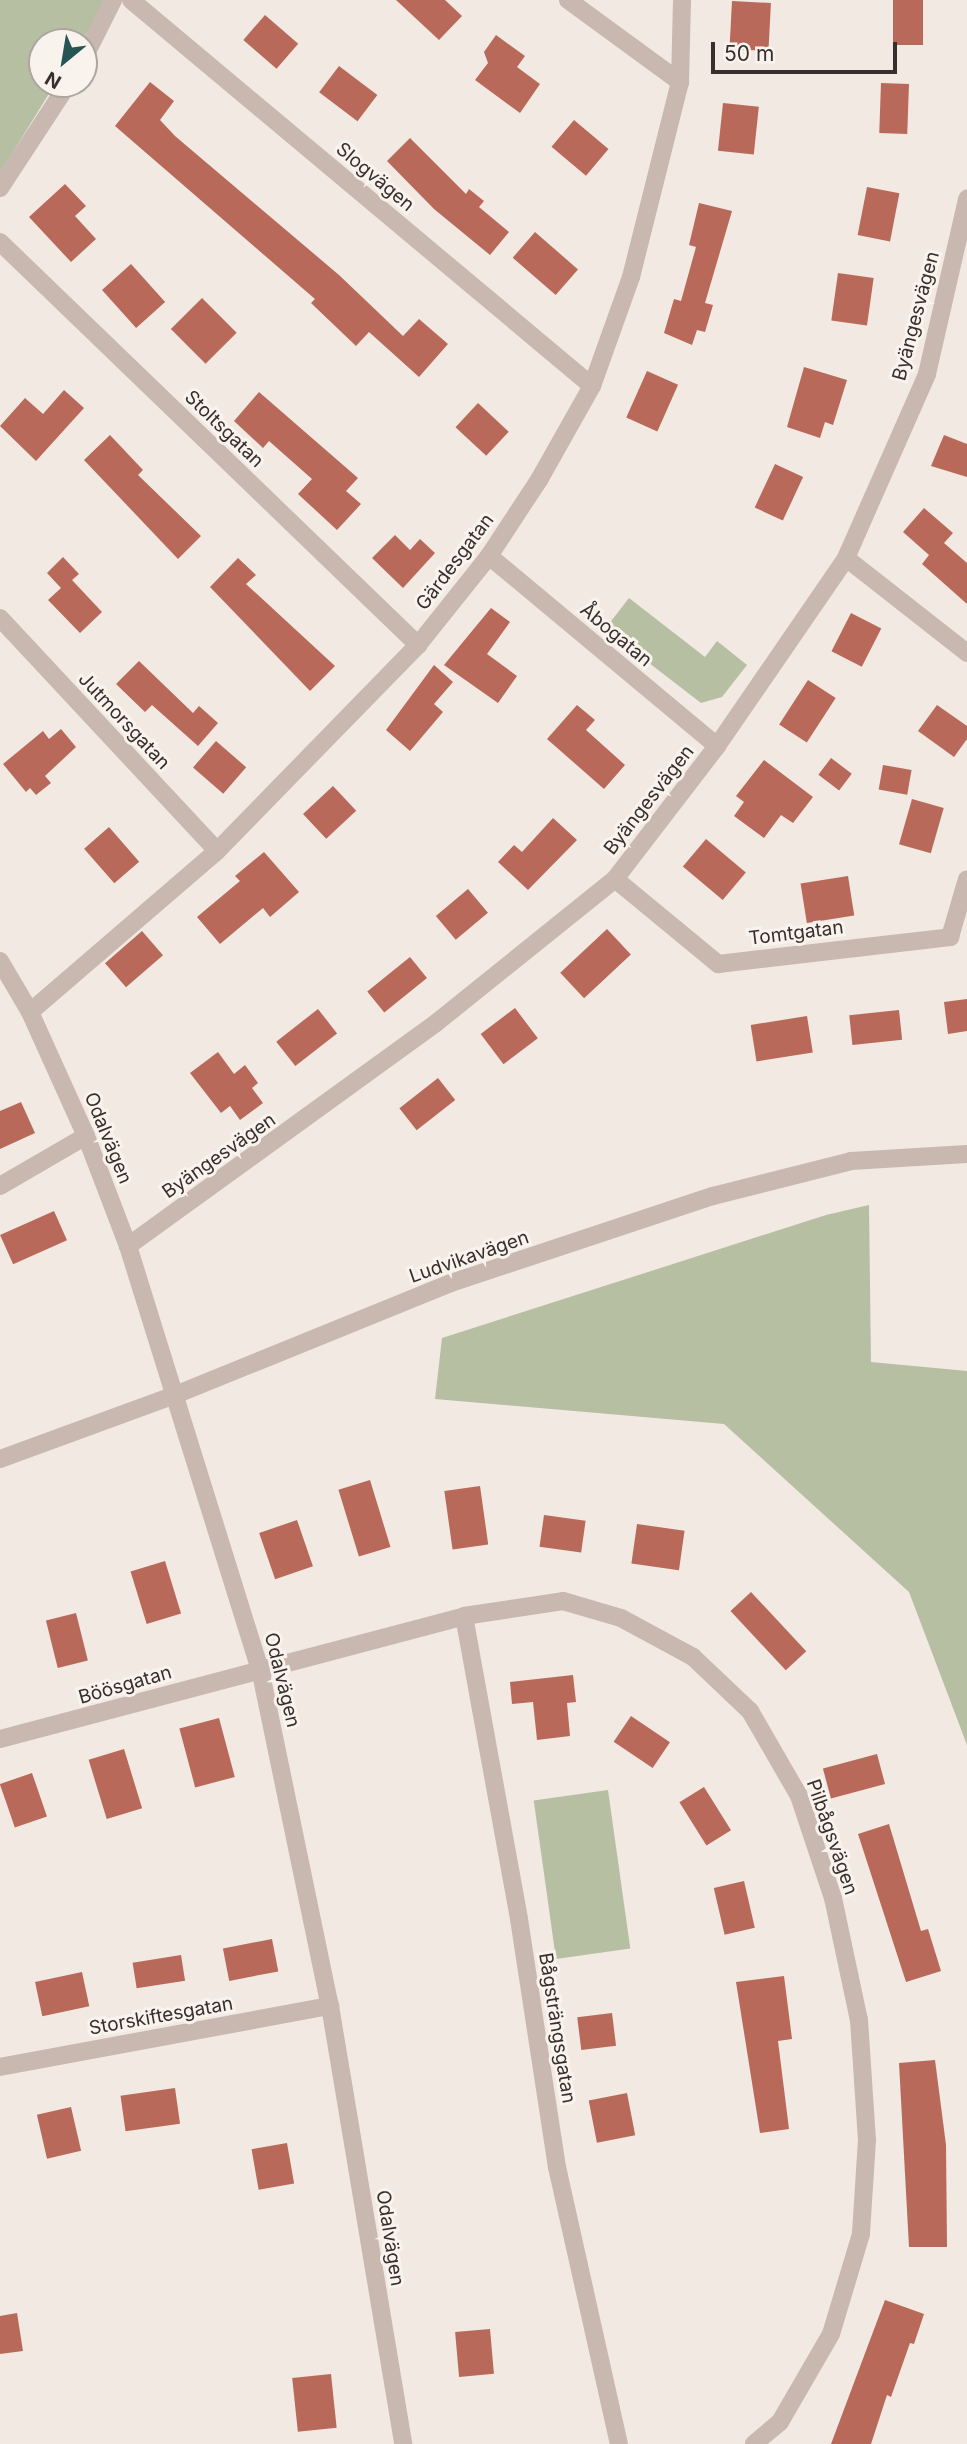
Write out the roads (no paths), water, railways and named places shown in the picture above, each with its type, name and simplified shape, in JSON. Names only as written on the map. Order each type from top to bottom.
[{"type":"street","points":[[98,30],[113,0]]},
{"type":"street","name":"Slogvägen","points":[[131,0],[592,386]]},
{"type":"street","points":[[568,0],[680,82]]},
{"type":"street","name":"Gärdesgatan","points":[[30,1012],[217,851],[418,645],[489,556],[539,480],[592,386],[631,276],[680,82],[681,0]]},
{"type":"street","points":[[0,188],[59,98]]},
{"type":"street","name":"Byängesvägen","points":[[128,1246],[436,1023],[615,879],[717,746],[846,558],[927,374],[967,199]]},
{"type":"street","name":"Stoltsgatan","points":[[0,243],[418,645]]},
{"type":"street","name":"Åbogatan","points":[[489,556],[717,746]]},
{"type":"street","points":[[846,558],[967,653]]},
{"type":"street","name":"Jutmorsgatan","points":[[0,618],[217,851]]},
{"type":"street","name":"Tomtgatan","points":[[615,879],[718,964],[950,937],[967,879]]},
{"type":"street","name":"Odalvägen","points":[[0,961],[30,1012],[86,1136],[128,1246],[260,1669],[330,2006],[403,2444]]},
{"type":"street","points":[[0,1186],[86,1136]]},
{"type":"street","name":"Ludvikavägen","points":[[0,1459],[175,1395],[451,1283],[713,1196],[851,1161],[967,1154]]},
{"type":"street","name":"Pilbågsvägen","points":[[260,1669],[464,1616],[563,1601],[621,1618],[693,1657],[750,1711],[799,1796],[833,1898],[859,2021],[867,2140],[861,2234],[831,2334],[780,2422],[754,2444]]},
{"type":"street","name":"Bågsträngsgatan","points":[[464,1616],[519,1919],[556,2167],[619,2444]]},
{"type":"street","name":"Böösgatan","points":[[0,1739],[260,1669]]},
{"type":"street","name":"Storskiftesgatan","points":[[0,2067],[330,2006]]}]
